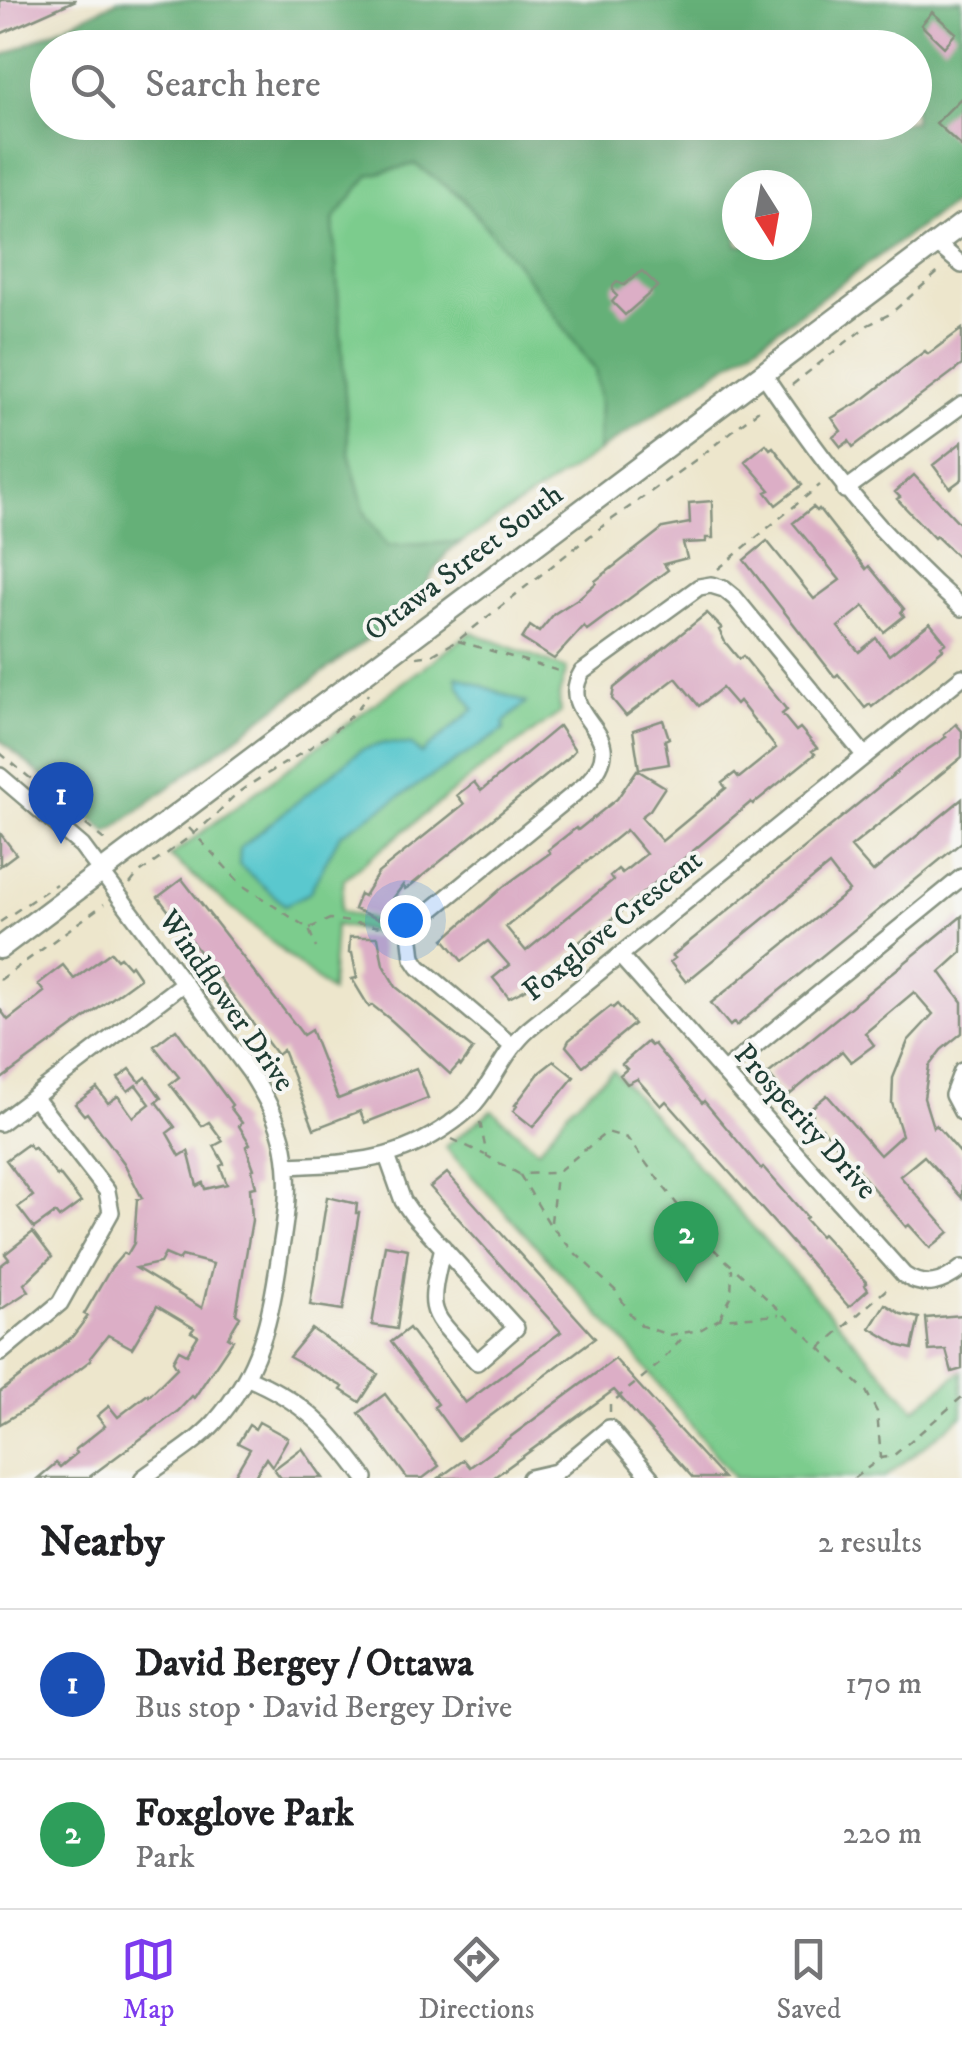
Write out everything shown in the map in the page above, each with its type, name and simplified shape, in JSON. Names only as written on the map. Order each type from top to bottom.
[{"type":"main road","name":"Ottawa Street South","points":[[0,948],[962,224]]},
{"type":"street","points":[[937,244],[958,262]]},
{"type":"street","points":[[764,375],[845,490],[916,568],[962,608]]},
{"type":"street","points":[[845,490],[962,405]]},
{"type":"street","points":[[511,1045],[419,967],[413,958],[410,932],[418,921],[602,766],[603,743],[576,698],[582,672],[699,587],[711,585],[735,598],[865,756]]},
{"type":"street","name":"Foxglove Crescent","points":[[286,1166],[339,1164],[386,1156],[438,1132],[471,1108],[511,1045],[962,677]]},
{"type":"street","name":"Windflower Drive","points":[[0,776],[82,846],[265,1096],[280,1133],[286,1166],[287,1212],[270,1324],[246,1377],[214,1423],[143,1478]]},
{"type":"street","points":[[723,1072],[962,877]]},
{"type":"street","name":"Prosperity Drive","points":[[622,957],[904,1275],[918,1284],[934,1284],[962,1268]]},
{"type":"street","points":[[0,1123],[182,984]]},
{"type":"street","points":[[962,1072],[953,1095],[962,1112]]},
{"type":"street","points":[[0,1353],[60,1303],[111,1212],[107,1191],[34,1098]]},
{"type":"street","points":[[386,1156],[403,1202],[516,1328],[477,1362],[434,1314],[432,1295],[443,1247]]},
{"type":"street","points":[[246,1377],[268,1386],[320,1420],[365,1478]]},
{"type":"street","points":[[530,1478],[558,1475],[609,1428],[651,1478]]},
{"type":"path","points":[[787,389],[868,325],[890,314],[958,262]]},
{"type":"path","points":[[409,659],[432,654],[456,641],[766,405]]},
{"type":"path","points":[[718,569],[820,485]]},
{"type":"path","points":[[456,641],[562,672]]},
{"type":"path","points":[[127,886],[136,875],[194,833],[235,794],[274,772],[348,718],[360,707],[370,688]]},
{"type":"path","points":[[0,753],[112,847]]},
{"type":"path","points":[[176,816],[242,885],[309,928],[316,948]]},
{"type":"path","points":[[132,868],[136,875]]},
{"type":"path","points":[[0,922],[29,899],[67,878]]},
{"type":"path","points":[[90,901],[95,908]]},
{"type":"path","points":[[0,980],[104,904]]},
{"type":"path","points":[[309,928],[330,919],[410,932]]},
{"type":"path","points":[[480,1122],[487,1156]]},
{"type":"path","points":[[438,1132],[519,1174],[550,1225],[616,1290],[642,1326],[656,1333],[687,1333],[719,1320],[782,1315]]},
{"type":"path","points":[[519,1174],[556,1174],[607,1132],[616,1132],[638,1149],[683,1216],[732,1268],[866,1391],[877,1412],[882,1458]]},
{"type":"path","points":[[550,1225],[556,1174]]},
{"type":"path","points":[[719,1320],[731,1297],[732,1268]]},
{"type":"path","points":[[820,1348],[890,1287]]},
{"type":"path","points":[[609,1428],[610,1404],[660,1364],[687,1333]]},
{"type":"path","points":[[854,1478],[882,1458],[893,1456],[962,1398]]},
{"type":"green space","points":[[119,0],[962,0],[962,196],[749,350],[598,452],[600,403],[595,370],[515,261],[462,198],[415,164],[369,175],[333,220],[349,453],[365,513],[387,546],[462,542],[447,552],[412,606],[108,833],[0,740],[0,57],[30,43],[30,140],[932,140],[932,30],[56,30]]},
{"type":"green space","points":[[415,164],[462,198],[515,261],[595,370],[600,403],[598,452],[462,542],[387,546],[365,513],[349,453],[333,220],[369,175]]},
{"type":"green space","points":[[471,632],[567,669],[559,695],[560,713],[475,774],[344,879],[340,911],[394,926],[392,935],[335,925],[331,992],[170,856]]},
{"type":"green space","points":[[613,1070],[915,1409],[962,1371],[962,1416],[884,1478],[734,1478],[623,1340],[445,1147],[492,1110],[538,1150],[572,1106]]},
{"type":"water","points":[[457,676],[526,703],[504,722],[504,730],[340,835],[309,893],[285,905],[239,865],[240,848],[361,750],[385,743],[412,745],[421,754],[474,709]]},
{"type":"building","points":[[0,0],[76,0],[0,34]]},
{"type":"building","points":[[932,12],[956,33],[944,47],[932,36],[932,30],[921,25]]},
{"type":"building","points":[[962,97],[962,147],[936,123]]},
{"type":"building","points":[[642,271],[658,286],[625,315],[612,302],[617,296],[613,286],[617,282],[624,285]]},
{"type":"building","points":[[962,329],[962,365],[853,447],[849,441],[841,447],[833,437],[841,431],[832,418]]},
{"type":"building","points":[[962,442],[962,479],[950,488],[933,465]]},
{"type":"building","points":[[766,444],[770,449],[773,447],[802,485],[776,505],[766,492],[770,490],[745,461]]},
{"type":"building","points":[[914,475],[962,526],[962,561],[897,499],[900,497],[895,492]]},
{"type":"building","points":[[712,501],[713,538],[683,543],[687,558],[664,564],[668,570],[587,630],[584,626],[554,659],[522,639],[530,626],[539,632],[554,614],[663,528],[690,523],[689,503]]},
{"type":"building","points":[[813,507],[819,509],[866,569],[869,566],[904,609],[904,616],[884,632],[864,606],[838,627],[859,652],[876,638],[889,655],[930,623],[946,643],[872,707],[870,704],[865,708],[838,674],[835,677],[744,560],[767,541],[814,599],[840,580],[793,523]]},
{"type":"building","points":[[707,613],[722,628],[719,630],[725,642],[739,659],[743,656],[787,710],[782,714],[817,748],[812,751],[815,754],[751,802],[605,925],[594,933],[593,930],[578,947],[509,998],[493,978],[509,965],[488,941],[462,961],[444,939],[503,887],[550,853],[548,850],[617,799],[637,770],[665,787],[641,817],[662,841],[726,788],[722,783],[735,773],[739,778],[776,748],[739,701],[736,704],[722,688],[699,706],[676,678],[626,716],[612,699],[614,688]],"holes":[[[626,830],[646,854],[622,873],[618,869],[610,876],[613,880],[526,951],[506,927]]]},
{"type":"building","points":[[663,720],[669,738],[665,740],[669,764],[639,769],[633,730]]},
{"type":"building","points":[[956,724],[962,731],[962,757],[851,847],[873,872],[962,799],[962,842],[736,1026],[734,1022],[730,1026],[711,1003],[849,891],[829,865],[686,982],[670,962],[675,958],[672,956],[908,763],[946,737]]},
{"type":"building","points":[[559,726],[575,750],[568,758],[410,886],[405,889],[403,885],[378,919],[354,909],[360,894],[364,896],[378,873],[464,804],[457,795],[474,782],[481,791]]},
{"type":"building","points":[[0,833],[16,854],[0,866]]},
{"type":"building","points":[[182,879],[303,1035],[311,1030],[338,1099],[416,1068],[428,1098],[365,1123],[360,1111],[314,1129],[283,1050],[277,1055],[158,897]]},
{"type":"building","points":[[962,916],[962,952],[940,972],[962,1002],[962,1033],[929,1066],[924,1098],[933,1127],[936,1125],[962,1155],[962,1198],[924,1156],[900,1176],[949,1232],[930,1248],[909,1225],[906,1227],[822,1128],[809,1118],[813,1114],[809,1110],[827,1095],[880,1155],[902,1135],[892,1103],[893,1078],[908,1041],[933,1014],[914,992],[865,1033],[874,1045],[851,1062],[842,1051],[787,1097],[768,1074]]},
{"type":"building","points":[[350,937],[378,937],[383,965],[396,987],[473,1049],[461,1066],[450,1074],[391,1020],[372,1005],[369,1007],[352,979],[357,978],[349,953]]},
{"type":"building","points":[[111,952],[131,965],[140,978],[0,1080],[0,1009],[8,1020],[44,992],[38,984],[63,965],[74,979]]},
{"type":"building","points":[[617,1004],[634,1024],[583,1066],[566,1046],[569,1040]]},
{"type":"building","points":[[176,1029],[232,1105],[250,1144],[246,1147],[256,1187],[250,1188],[252,1220],[236,1314],[240,1317],[228,1337],[233,1340],[194,1398],[178,1411],[88,1478],[38,1478],[56,1463],[60,1467],[105,1426],[97,1416],[109,1406],[118,1417],[149,1396],[177,1368],[173,1361],[179,1350],[187,1354],[198,1336],[191,1332],[194,1328],[157,1306],[132,1348],[108,1335],[91,1360],[31,1406],[0,1424],[0,1392],[72,1337],[88,1316],[84,1314],[111,1268],[134,1243],[137,1199],[142,1198],[124,1163],[87,1113],[84,1115],[75,1104],[97,1088],[108,1103],[118,1096],[133,1117],[150,1104],[136,1085],[128,1091],[118,1078],[130,1069],[140,1082],[146,1077],[161,1098],[156,1102],[175,1127],[167,1133],[180,1156],[188,1151],[197,1186],[203,1183],[205,1189],[227,1184],[220,1166],[224,1164],[214,1146],[223,1141],[209,1122],[202,1126],[170,1084],[179,1077],[154,1046]],"holes":[[[165,1254],[179,1260],[182,1256],[213,1264],[202,1308],[136,1268],[160,1263]]]},
{"type":"building","points":[[647,1042],[654,1044],[820,1236],[867,1283],[868,1290],[849,1307],[666,1101],[661,1106],[637,1079],[627,1084],[620,1075],[627,1069],[622,1064]]},
{"type":"building","points":[[554,1061],[574,1077],[533,1127],[513,1111],[540,1072]]},
{"type":"building","points":[[28,1144],[81,1202],[59,1218],[55,1213],[34,1228],[18,1207],[33,1196],[6,1160]]},
{"type":"building","points":[[447,1173],[595,1338],[458,1440],[434,1407],[438,1404],[391,1342],[409,1328],[465,1403],[561,1332],[430,1187]]},
{"type":"building","points":[[327,1197],[357,1204],[359,1213],[343,1310],[310,1305]]},
{"type":"building","points":[[33,1232],[52,1257],[24,1284],[29,1291],[0,1310],[0,1266],[9,1259],[5,1254]]},
{"type":"building","points":[[385,1245],[408,1249],[397,1329],[372,1325]]},
{"type":"building","points":[[885,1304],[901,1314],[919,1318],[912,1349],[870,1328]]},
{"type":"building","points":[[962,1315],[962,1369],[952,1372],[946,1350],[929,1351],[926,1318]]},
{"type":"building","points":[[312,1329],[378,1374],[360,1402],[341,1390],[343,1387],[289,1357]]},
{"type":"building","points":[[615,1359],[723,1478],[693,1478],[614,1390],[493,1478],[439,1478],[464,1460],[470,1467]]},
{"type":"building","points":[[385,1394],[439,1466],[423,1478],[407,1478],[359,1413]]},
{"type":"building","points":[[259,1422],[288,1438],[272,1466],[266,1458],[254,1478],[233,1478],[250,1449],[238,1443],[249,1425],[255,1429]]},
{"type":"building","points":[[302,1448],[323,1478],[281,1478],[274,1469]]},
{"type":"place","name":"David Bergey / Ottawa","points":[[61,844]]},
{"type":"place","name":"Foxglove Park","points":[[686,1283]]}]
